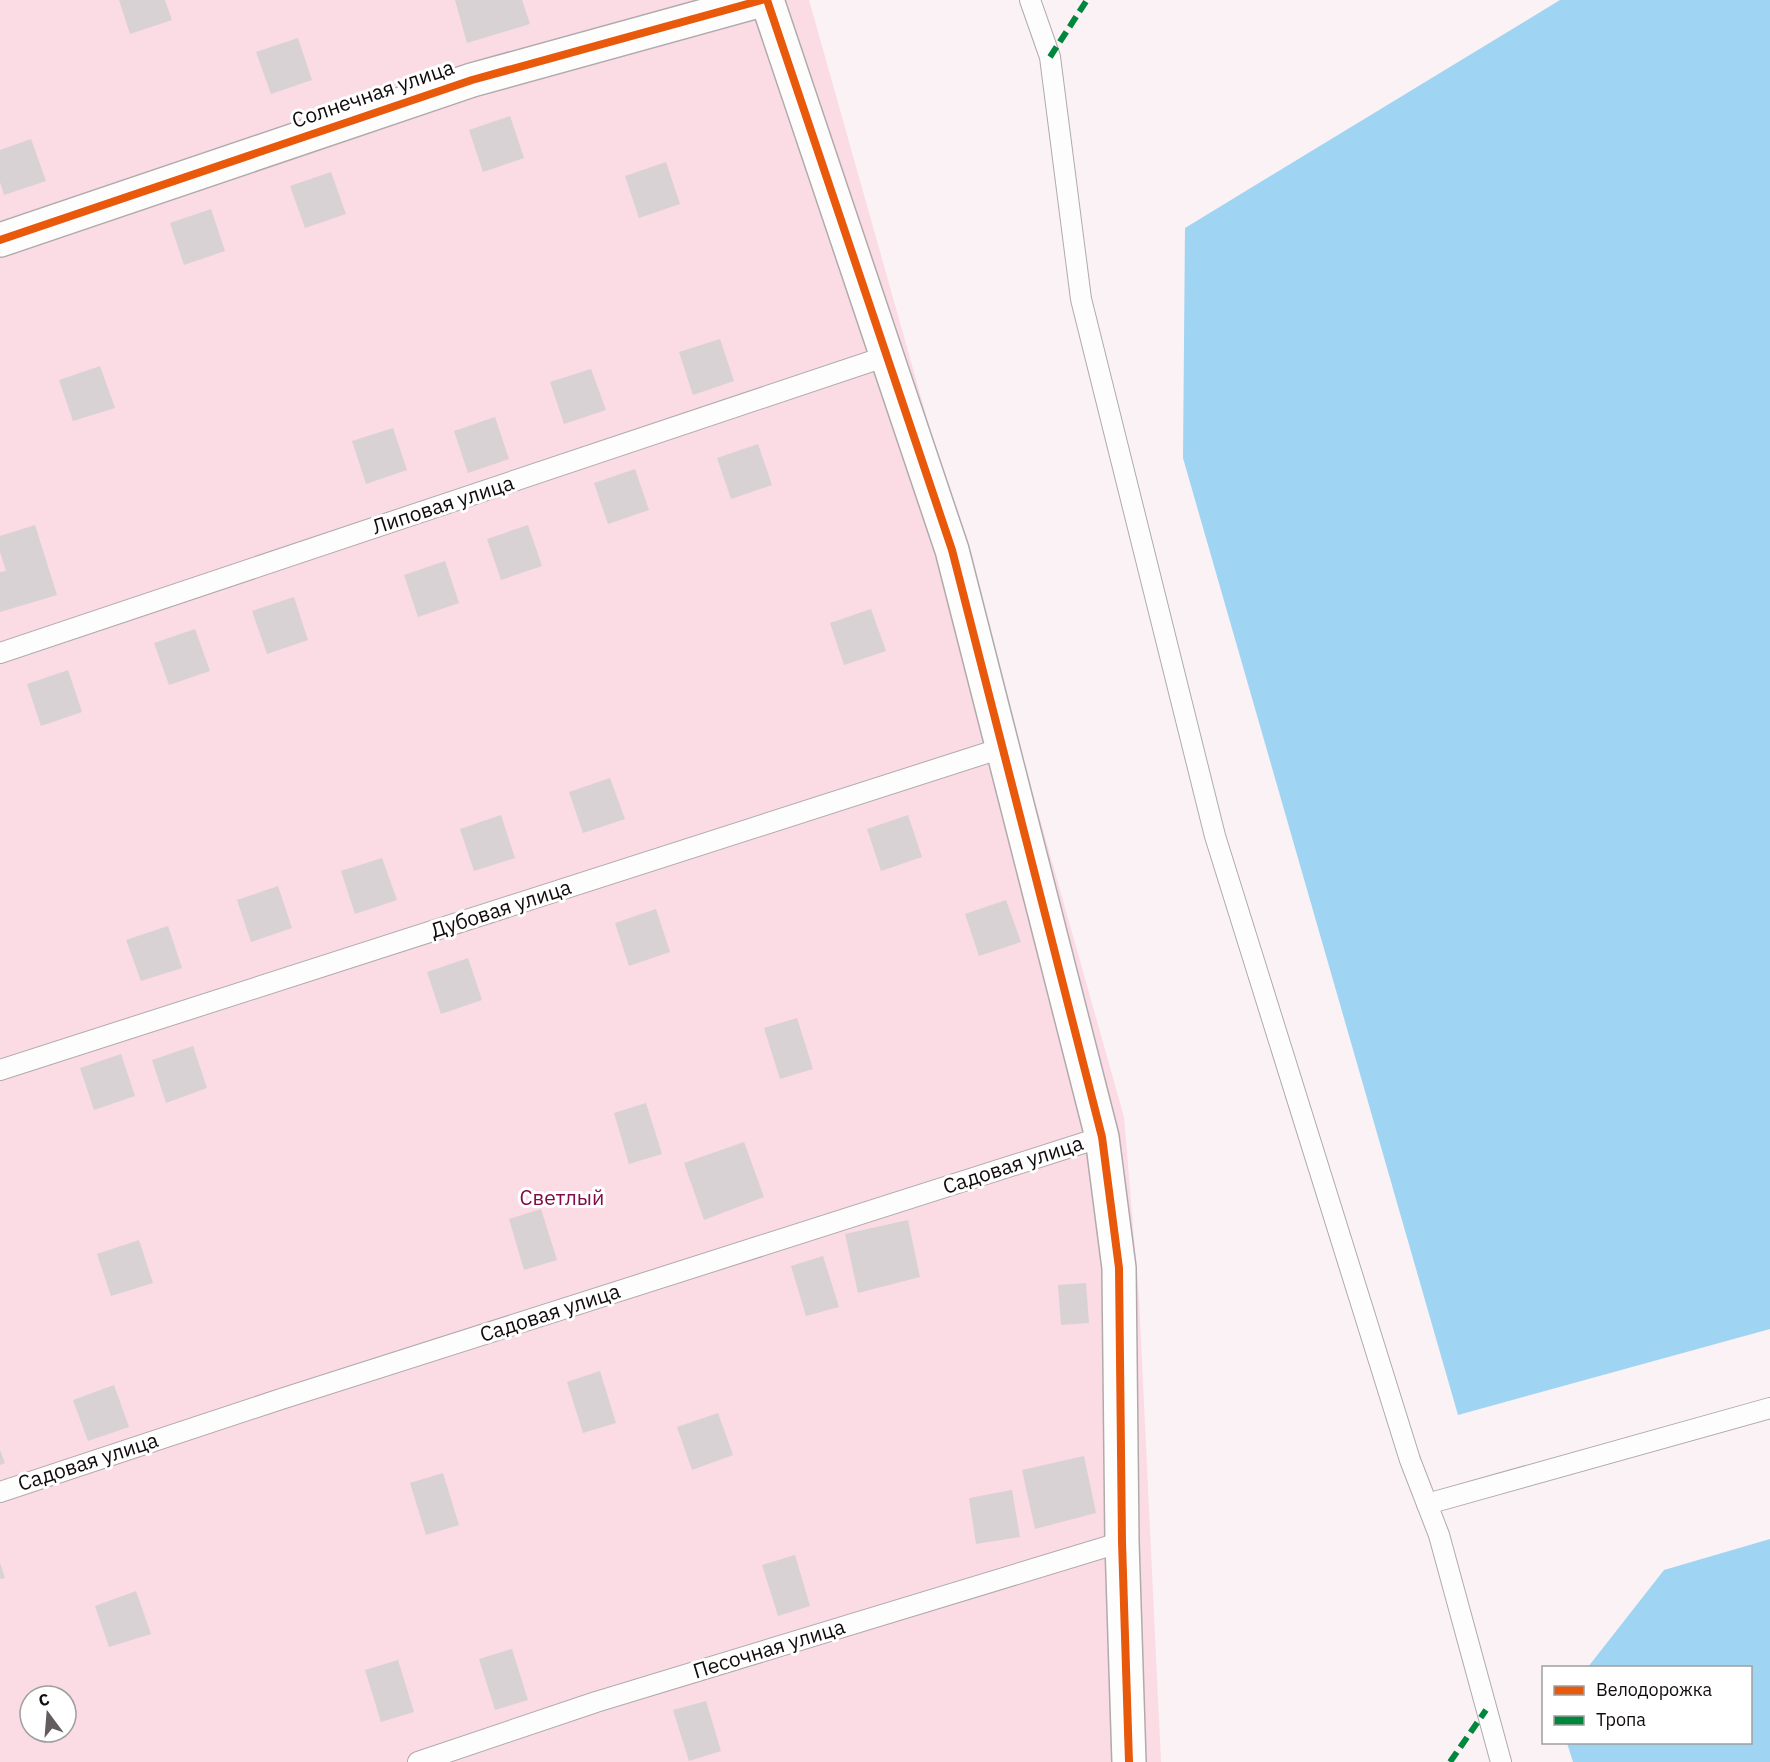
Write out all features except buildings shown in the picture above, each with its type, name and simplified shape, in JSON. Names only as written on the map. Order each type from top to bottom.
[{"type":"street","name":"Солнечная улица","points":[[0,240],[472,80],[762,0]]},
{"type":"street","points":[[767,0],[952,550],[1102,1137],[1119,1268],[1122,1542],[1129,1762]]},
{"type":"lane","points":[[1030,0],[1050,57],[1081,299],[1215,836],[1410,1460],[1439,1535],[1501,1762]]},
{"type":"lane","name":"Липовая улица","points":[[0,653],[887,356]]},
{"type":"lane","name":"Дубовая улица","points":[[0,1070],[1002,748]]},
{"type":"lane","name":"Садовая улица","points":[[0,1491],[1102,1137]]},
{"type":"lane","points":[[1427,1504],[1770,1408]]},
{"type":"lane","name":"Песочная улица","points":[[417,1762],[608,1698],[1122,1542]]},
{"type":"green space","name":"Светлый","points":[[0,0],[809,0],[1124,1117],[1139,1298],[1161,1762],[0,1762]]},
{"type":"water","points":[[1560,0],[1770,0],[1770,1329],[1458,1415],[1183,458],[1185,228]]},
{"type":"water","points":[[1770,1539],[1770,1762],[1573,1762],[1567,1744],[1752,1744],[1752,1666],[1589,1666],[1664,1570]]},
{"type":"marked path","points":[[1050,57],[1087,0]]},
{"type":"marked path","points":[[1450,1762],[1486,1710]]},
{"type":"cycle path","points":[[0,240],[472,80],[762,0]]},
{"type":"cycle path","points":[[767,0],[952,550],[1102,1137],[1119,1268],[1122,1542],[1129,1762]]}]
